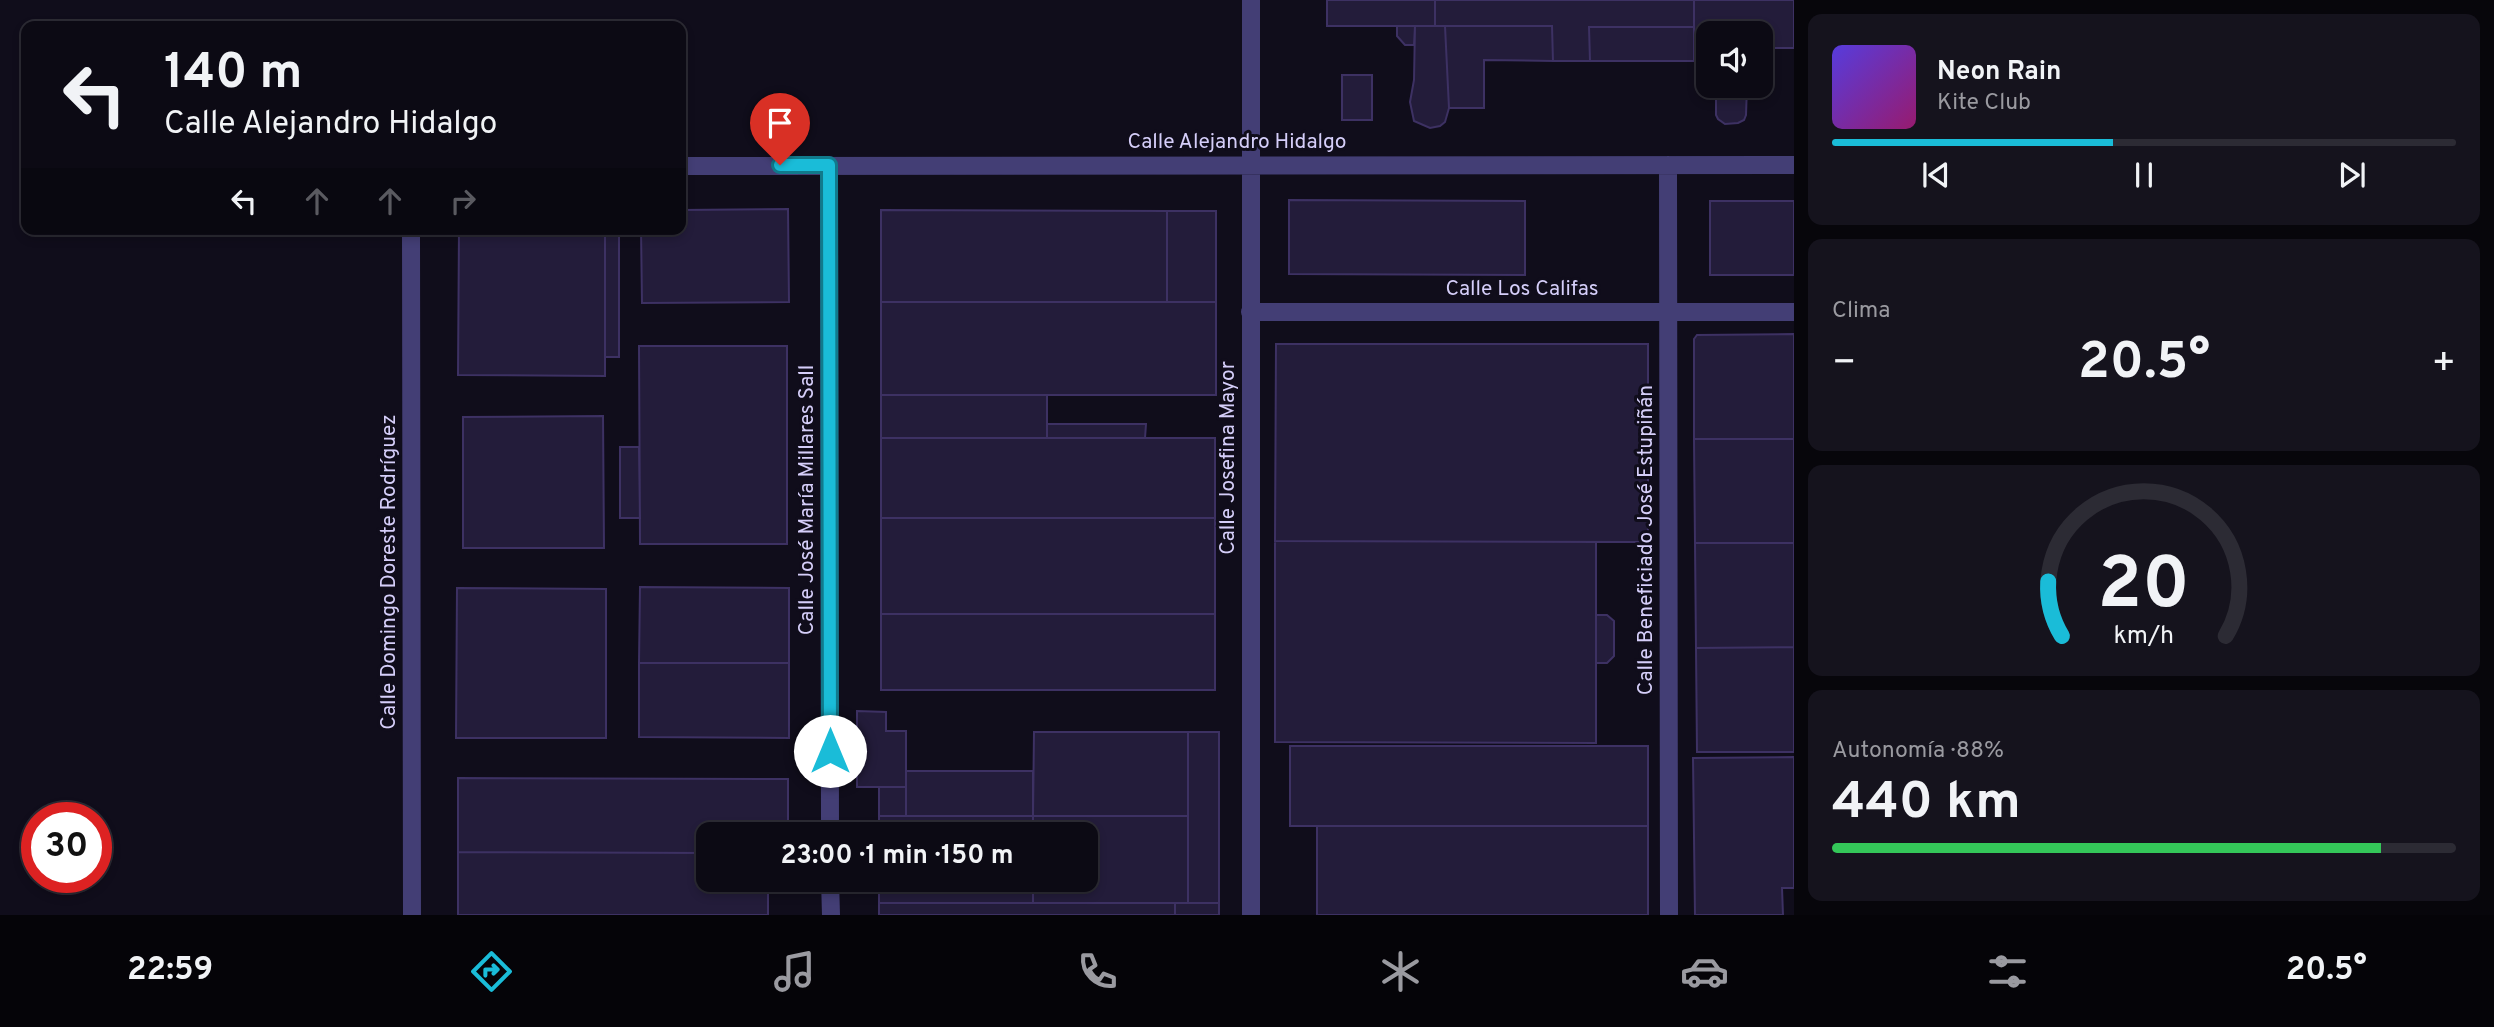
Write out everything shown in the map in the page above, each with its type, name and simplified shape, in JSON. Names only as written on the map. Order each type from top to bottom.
[{"type":"street","name":"Calle Josefina Mayor","points":[[1251,0],[1251,915]]},
{"type":"street","name":"Calle José María Millares Sall","points":[[829,165],[830,822]]},
{"type":"street","name":"Calle Beneficiado José Estupiñán","points":[[1668,165],[1669,915]]},
{"type":"street","name":"Calle Alejandro Hidalgo","points":[[686,166],[1794,165]]},
{"type":"street","name":"Calle Domingo Doreste Rodríguez","points":[[411,235],[412,915]]},
{"type":"street","name":"Calle Los Califas","points":[[1250,313],[1794,312]]},
{"type":"street","points":[[831,892],[831,915]]},
{"type":"building","points":[[1327,0],[1435,0],[1435,26],[1327,26]]},
{"type":"building","points":[[1435,0],[1694,0],[1694,27],[1589,27],[1590,61],[1553,61],[1552,26],[1435,26]]},
{"type":"building","points":[[1694,0],[1794,0],[1794,48],[1773,48],[1773,21],[1696,21],[1694,59]]},
{"type":"building","points":[[1397,26],[1415,26],[1414,45],[1405,45],[1397,36]]},
{"type":"building","points":[[1415,26],[1445,26],[1449,108],[1445,122],[1430,128],[1414,121],[1410,102],[1414,80]]},
{"type":"building","points":[[1445,26],[1552,26],[1553,61],[1484,60],[1484,108],[1449,108]]},
{"type":"building","points":[[1589,27],[1694,27],[1694,61],[1590,61]]},
{"type":"building","points":[[1342,75],[1372,75],[1372,120],[1342,120]]},
{"type":"building","points":[[1716,98],[1747,98],[1744,120],[1725,124],[1716,115]]},
{"type":"building","points":[[1289,200],[1525,201],[1525,275],[1289,274]]},
{"type":"building","points":[[1710,201],[1794,201],[1794,275],[1710,275]]},
{"type":"building","points":[[788,209],[789,302],[642,303],[641,235],[686,235],[686,210]]},
{"type":"building","points":[[881,210],[1167,211],[1167,302],[881,302]]},
{"type":"building","points":[[1167,211],[1216,211],[1216,302],[1167,302]]},
{"type":"building","points":[[459,235],[605,235],[605,376],[458,375]]},
{"type":"building","points":[[605,235],[619,235],[619,357],[605,357]]},
{"type":"building","points":[[881,302],[1216,302],[1216,395],[881,395]]},
{"type":"building","points":[[1794,334],[1794,439],[1694,439],[1694,339],[1697,335]]},
{"type":"building","points":[[1276,344],[1648,344],[1648,542],[1275,541]]},
{"type":"building","points":[[639,346],[787,346],[787,544],[640,544]]},
{"type":"building","points":[[881,395],[1047,395],[1047,438],[881,438]]},
{"type":"building","points":[[603,416],[604,548],[463,548],[463,417]]},
{"type":"building","points":[[1047,424],[1146,424],[1145,438],[1047,438]]},
{"type":"building","points":[[881,438],[1215,438],[1215,518],[881,518]]},
{"type":"building","points":[[1694,439],[1794,439],[1794,543],[1695,543]]},
{"type":"building","points":[[620,447],[639,447],[640,518],[620,518]]},
{"type":"building","points":[[881,518],[1215,518],[1215,614],[881,614]]},
{"type":"building","points":[[1275,541],[1596,542],[1596,743],[1275,742]]},
{"type":"building","points":[[1695,543],[1794,543],[1794,647],[1696,648]]},
{"type":"building","points":[[640,587],[789,588],[789,663],[639,663]]},
{"type":"building","points":[[457,588],[606,589],[606,738],[456,738]]},
{"type":"building","points":[[881,614],[1215,614],[1215,690],[881,690]]},
{"type":"building","points":[[1596,615],[1607,615],[1614,621],[1614,656],[1607,663],[1596,663]]},
{"type":"building","points":[[1794,647],[1794,752],[1697,752],[1696,648]]},
{"type":"building","points":[[639,663],[789,663],[789,738],[639,737]]},
{"type":"building","points":[[857,711],[886,712],[886,731],[906,731],[906,787],[857,787]]},
{"type":"building","points":[[1034,732],[1188,732],[1188,816],[1033,816]]},
{"type":"building","points":[[1188,732],[1219,732],[1219,903],[1188,903]]},
{"type":"building","points":[[1290,746],[1648,746],[1648,826],[1290,826]]},
{"type":"building","points":[[1794,757],[1794,888],[1782,888],[1783,915],[1695,915],[1693,758]]},
{"type":"building","points":[[906,771],[1033,771],[1033,816],[906,816]]},
{"type":"building","points":[[458,778],[788,779],[788,822],[696,822],[696,853],[458,852]]},
{"type":"building","points":[[879,787],[906,787],[906,816],[879,816]]},
{"type":"building","points":[[879,816],[1033,816],[1033,822],[879,822]]},
{"type":"building","points":[[1033,816],[1188,816],[1188,903],[1033,903],[1033,892],[1098,892],[1098,822],[1033,822]]},
{"type":"building","points":[[1317,826],[1648,826],[1648,915],[1317,915]]},
{"type":"building","points":[[458,852],[696,853],[696,892],[768,892],[768,915],[458,915]]},
{"type":"building","points":[[879,892],[1033,892],[1033,903],[879,903]]},
{"type":"building","points":[[879,903],[1175,903],[1175,915],[879,915]]},
{"type":"building","points":[[1175,903],[1219,903],[1219,915],[1175,915]]},
{"type":"route","points":[[780,165],[829,165],[830,751]]}]
